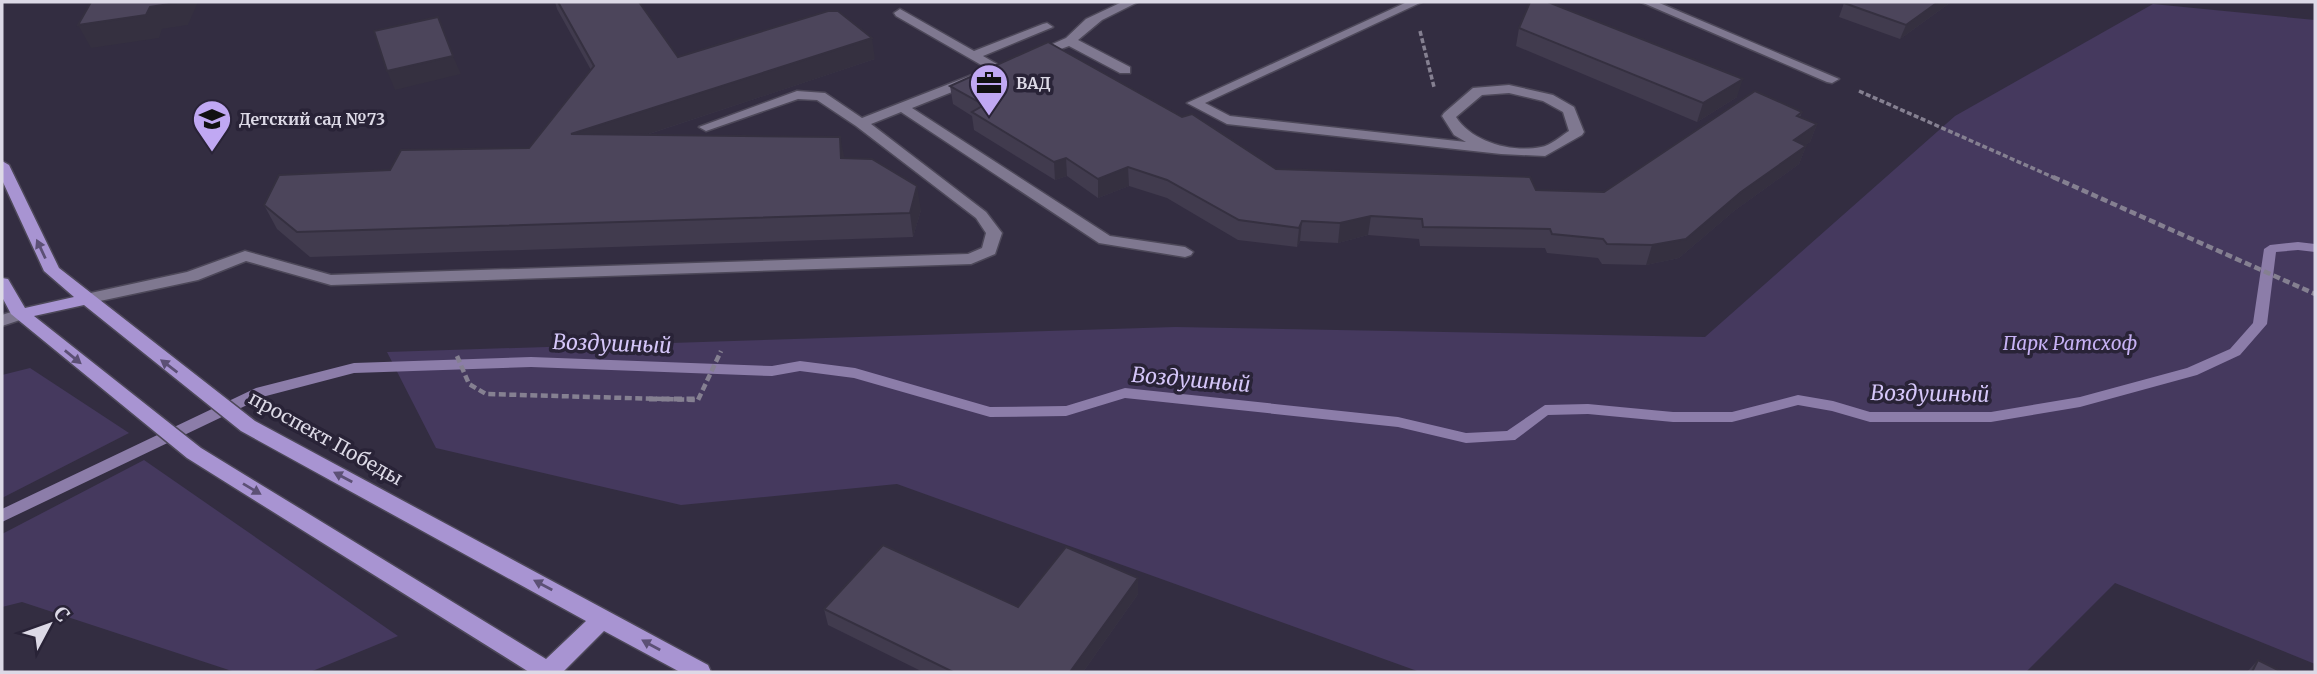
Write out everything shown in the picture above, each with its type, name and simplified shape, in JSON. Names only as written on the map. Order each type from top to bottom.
[{"type":"main road","name":"проспект Победы","points":[[2,165],[52,271],[248,426],[700,672]]},
{"type":"main road","points":[[2,283],[20,314],[194,453],[548,672],[603,618]]},
{"type":"main road","points":[[20,314],[86,299]]},
{"type":"street","points":[[1095,2],[1114,9]]},
{"type":"street","points":[[861,122],[1070,41],[1086,23],[1132,2]]},
{"type":"street","points":[[1647,2],[1832,79]]},
{"type":"street","points":[[1414,3],[1194,103],[1227,120],[1450,145],[1501,150],[1545,152],[1577,132],[1569,110],[1548,98],[1508,89],[1478,91],[1449,116],[1459,132],[1478,144],[1501,150]]},
{"type":"street","points":[[900,13],[973,56],[1009,65]]},
{"type":"street","points":[[973,56],[1047,27]]},
{"type":"street","points":[[1070,41],[1125,70]]},
{"type":"street","points":[[86,299],[192,276],[245,256],[331,280],[971,259],[989,251],[994,233],[981,215],[861,122],[820,96],[797,95],[706,127]]},
{"type":"street","points":[[902,107],[1105,240],[1185,252]]},
{"type":"street","points":[[2,321],[20,314]]},
{"type":"path","points":[[1414,3],[1450,145]]},
{"type":"path","points":[[1832,79],[2315,294]]},
{"type":"path","points":[[457,356],[469,384],[486,394],[698,400],[721,351]]},
{"type":"green space","name":"Парк Ратсхоф","points":[[2153,4],[2315,20],[2315,664],[2115,583],[2026,672],[1420,672],[897,484],[681,505],[436,448],[387,352],[1175,327],[1705,337],[1955,116]]},
{"type":"green space","points":[[30,368],[129,433],[2,498],[2,375]]},
{"type":"green space","points":[[144,460],[398,636],[310,672],[235,672],[22,602],[2,607],[2,534]]},
{"type":"building","points":[[91,2],[177,2],[150,7],[146,15],[78,25]]},
{"type":"building","points":[[558,2],[639,2],[678,57],[828,11],[838,11],[872,38],[571,134],[840,137],[841,158],[872,159],[917,186],[910,213],[297,232],[264,205],[279,175],[390,170],[401,150],[529,148],[594,66]]},
{"type":"building","points":[[1530,2],[1548,2],[1743,79],[1703,103],[1519,28]]},
{"type":"building","points":[[1938,2],[1906,25],[1844,3]]},
{"type":"building","points":[[438,17],[453,56],[387,71],[374,31]]},
{"type":"building","points":[[1048,42],[1182,117],[1192,114],[1276,169],[1530,177],[1536,190],[1604,192],[1755,91],[1802,112],[1797,116],[1817,124],[1794,140],[1806,146],[1741,192],[1686,239],[1652,245],[1607,244],[1603,239],[1552,234],[1550,229],[1423,227],[1422,219],[1371,216],[1340,223],[1302,221],[1299,228],[1239,220],[1167,180],[1128,167],[1098,179],[1066,158],[1054,162],[972,112],[984,105],[950,86]]},
{"type":"building","points":[[883,545],[1018,607],[1066,547],[1138,578],[1070,672],[953,672],[824,609]]},
{"type":"building","points":[[2258,660],[2282,672],[2252,672]]},
{"type":"waterway","name":"Воздушный","points":[[2,516],[261,392],[354,368],[531,362],[772,371],[800,366],[855,373],[990,412],[1066,411],[1125,393],[1398,422],[1466,438],[1510,436],[1545,410],[1588,409],[1673,417],[1732,417],[1798,400],[1833,406],[1870,417],[1991,417],[2080,402],[2192,372],[2235,352],[2260,324],[2270,249],[2298,246],[2315,248]]},
{"type":"place","name":"ВАД","points":[[989,117]]},
{"type":"place","name":"Детский сад №73","points":[[212,153]]}]
